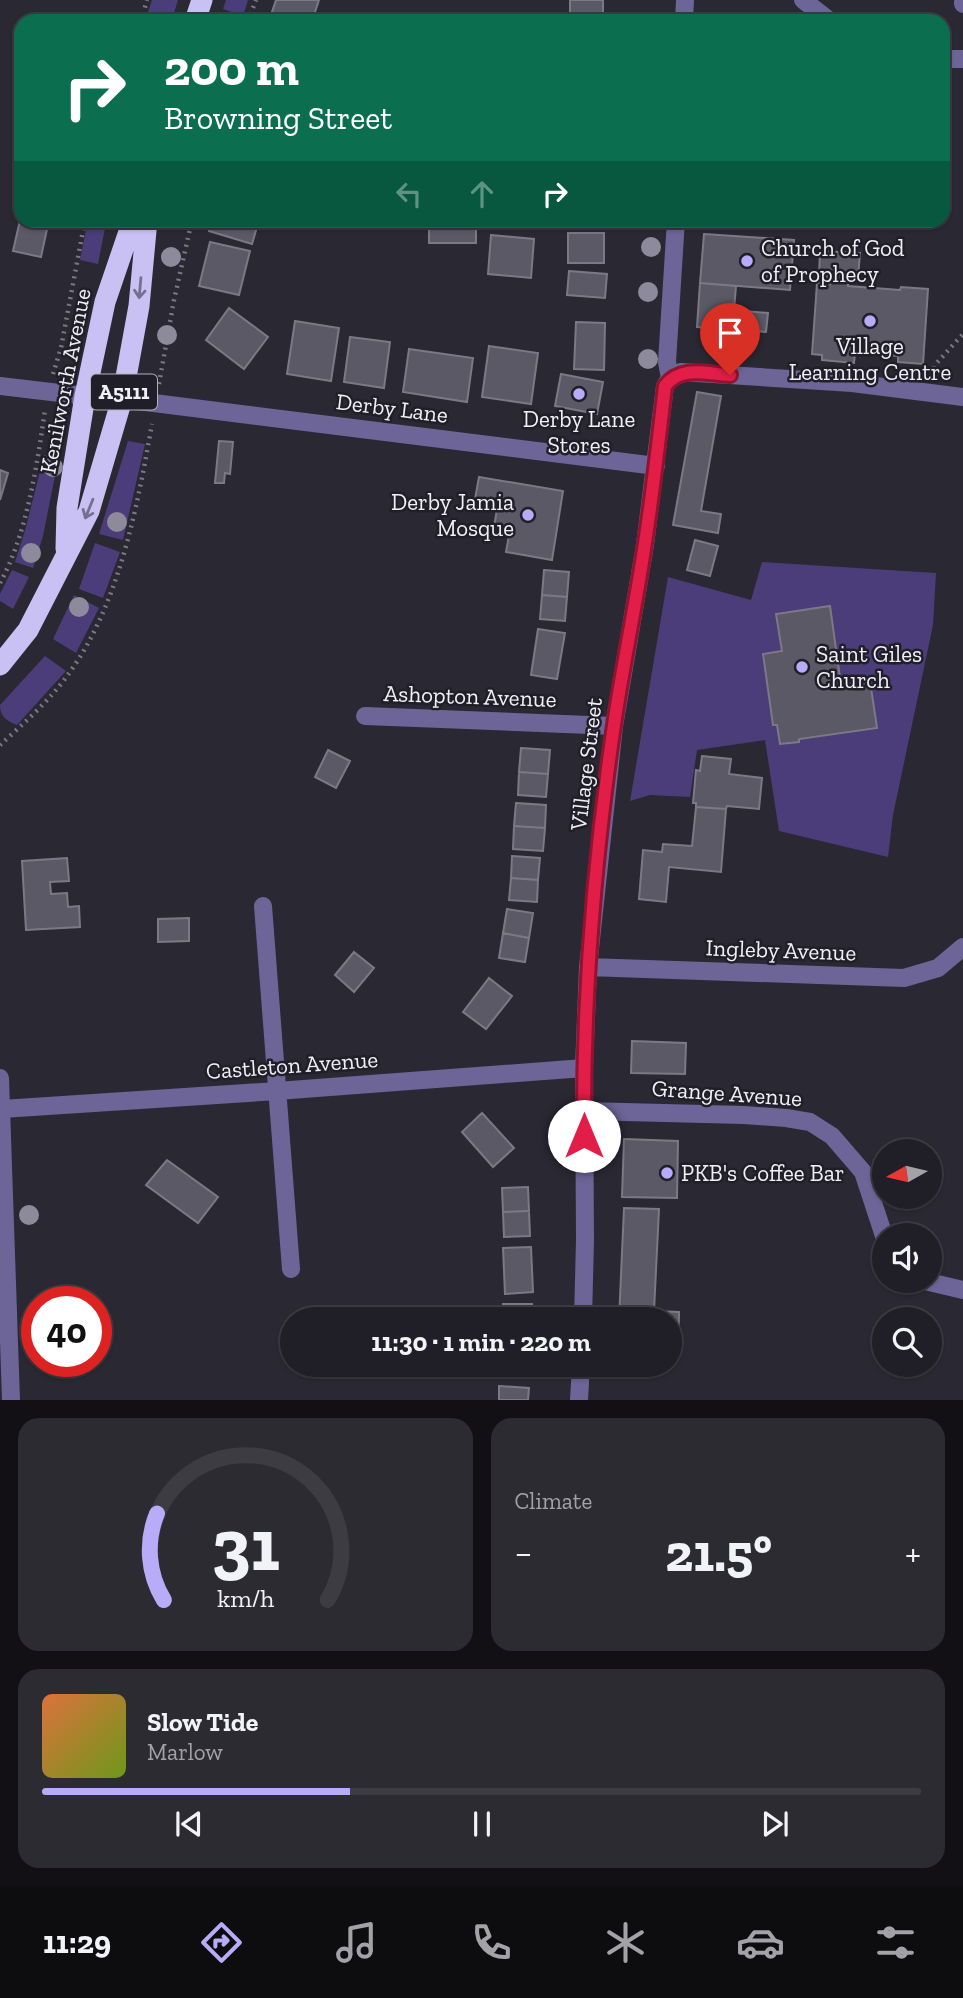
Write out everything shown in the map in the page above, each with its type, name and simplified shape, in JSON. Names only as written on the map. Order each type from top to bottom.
[{"type":"highway","name":"Kenilworth Avenue","points":[[66,554],[67,508],[85,396],[105,302],[130,228]]},
{"type":"highway","name":"Kenilworth Avenue","points":[[0,665],[29,631],[89,511],[122,399],[139,306],[146,228]]},
{"type":"street","points":[[803,0],[821,14]]},
{"type":"street","name":"Village Street","points":[[583,1307],[584,1068],[589,967],[614,726],[645,545],[665,386],[670,379],[667,362],[675,228]]},
{"type":"street","points":[[670,379],[681,372],[852,383],[963,397]]},
{"type":"street","points":[[0,386],[85,396]]},
{"type":"street","name":"Derby Lane","points":[[122,399],[656,466]]},
{"type":"street","name":"Ashopton Avenue","points":[[365,716],[614,726]]},
{"type":"street","points":[[263,906],[290,1269]]},
{"type":"street","name":"Ingleby Avenue","points":[[589,967],[904,978],[938,968],[963,947]]},
{"type":"street","name":"Castleton Avenue","points":[[2,1109],[584,1068]]},
{"type":"street","points":[[0,1078],[11,1399]]},
{"type":"street","name":"Grange Avenue","points":[[584,1111],[744,1115],[810,1122],[832,1136],[863,1172],[880,1223]]},
{"type":"street","points":[[942,1285],[963,1290]]},
{"type":"street","points":[[579,1399],[580,1377]]},
{"type":"path","points":[[0,745],[66,677],[100,617],[130,536],[190,228]]},
{"type":"path","points":[[930,393],[934,366],[963,334]]},
{"type":"shaded area","points":[[152,0],[178,0],[174,13],[147,14]]},
{"type":"shaded area","points":[[226,0],[248,0],[244,14],[223,9]]},
{"type":"shaded area","points":[[86,228],[105,228],[98,264],[80,260]]},
{"type":"shaded area","points":[[128,441],[145,444],[123,540],[99,534]]},
{"type":"shaded area","points":[[44,455],[59,456],[43,536],[33,568],[15,562]]},
{"type":"shaded area","points":[[95,543],[120,552],[103,598],[79,589]]},
{"type":"shaded area","points":[[762,562],[936,573],[933,625],[893,815],[888,857],[779,831],[765,740],[697,750],[690,797],[650,795],[630,801],[668,577],[751,600]]},
{"type":"shaded area","points":[[12,570],[29,577],[13,609],[0,601],[0,594]]},
{"type":"shaded area","points":[[74,595],[99,608],[76,653],[53,639]]},
{"type":"shaded area","points":[[45,656],[66,671],[17,725],[10,722],[3,716],[0,705]]},
{"type":"building","points":[[276,0],[319,0],[314,14],[271,14]]},
{"type":"building","points":[[570,0],[603,0],[603,14],[570,14]]},
{"type":"building","points":[[18,228],[47,228],[41,257],[13,251]]},
{"type":"building","points":[[210,228],[257,228],[252,244],[209,231]]},
{"type":"building","points":[[429,228],[476,228],[476,243],[429,243]]},
{"type":"building","points":[[568,233],[604,233],[604,263],[568,263]]},
{"type":"building","name":"Church of God of Prophecy","points":[[704,234],[794,240],[790,290],[700,283]]},
{"type":"building","points":[[491,235],[534,239],[531,278],[488,274]]},
{"type":"building","points":[[210,242],[250,251],[239,295],[199,286]]},
{"type":"building","name":"Village Learning Centre","points":[[820,251],[860,253],[858,278],[849,277],[848,286],[928,289],[923,364],[898,362],[898,356],[855,353],[854,363],[822,360],[822,355],[812,354],[817,283],[830,284],[830,277],[819,276]]},
{"type":"building","points":[[569,271],[607,274],[605,298],[567,295]]},
{"type":"building","points":[[700,283],[736,286],[734,310],[768,313],[766,332],[697,327]]},
{"type":"building","points":[[229,308],[268,337],[244,369],[206,340]]},
{"type":"building","points":[[295,321],[339,328],[331,381],[287,374]]},
{"type":"building","points":[[576,322],[605,323],[604,370],[574,369]]},
{"type":"building","points":[[350,337],[390,342],[384,388],[344,382]]},
{"type":"building","points":[[489,346],[538,353],[531,404],[482,397]]},
{"type":"building","points":[[409,349],[473,358],[467,402],[403,392]]},
{"type":"building","name":"Derby Lane Stores","points":[[561,374],[603,382],[597,414],[555,406]]},
{"type":"building","points":[[697,392],[721,396],[701,511],[721,514],[718,533],[673,525]]},
{"type":"building","points":[[219,441],[233,442],[230,474],[225,473],[224,483],[215,483]]},
{"type":"building","points":[[0,470],[8,473],[0,500]]},
{"type":"building","name":"Derby Jamia Mosque","points":[[479,477],[563,491],[552,560],[506,552],[510,530],[494,527],[498,503],[475,499]]},
{"type":"building","points":[[695,540],[718,546],[710,576],[687,570]]},
{"type":"building","points":[[544,570],[569,572],[567,597],[542,595]]},
{"type":"building","points":[[542,595],[567,597],[565,621],[540,619]]},
{"type":"building","name":"Saint Giles Church","points":[[830,606],[841,685],[870,681],[877,728],[780,744],[777,725],[773,725],[763,654],[782,651],[776,614]]},
{"type":"building","points":[[538,629],[565,633],[557,679],[531,675]]},
{"type":"building","points":[[521,748],[550,750],[548,774],[519,772]]},
{"type":"building","points":[[328,750],[350,761],[336,788],[315,777]]},
{"type":"building","points":[[702,756],[731,759],[729,774],[762,778],[759,809],[696,807],[696,803],[693,803],[696,770],[700,771]]},
{"type":"building","points":[[519,772],[548,774],[546,797],[518,795]]},
{"type":"building","points":[[516,803],[546,805],[545,828],[514,826]]},
{"type":"building","points":[[696,807],[726,809],[721,872],[669,867],[666,902],[639,899],[643,850],[662,852],[663,844],[692,846]]},
{"type":"building","points":[[514,826],[545,828],[543,851],[513,849]]},
{"type":"building","points":[[512,856],[540,858],[538,880],[511,878]]},
{"type":"building","points":[[67,858],[69,881],[50,882],[51,894],[67,893],[68,907],[79,906],[80,927],[26,930],[22,861]]},
{"type":"building","points":[[511,878],[538,880],[537,902],[509,900]]},
{"type":"building","points":[[507,909],[533,913],[529,938],[503,933]]},
{"type":"building","points":[[189,918],[189,941],[158,942],[158,919]]},
{"type":"building","points":[[503,933],[529,938],[525,962],[499,958]]},
{"type":"building","points":[[354,952],[374,968],[354,992],[335,975]]},
{"type":"building","points":[[489,978],[512,996],[486,1029],[463,1012]]},
{"type":"building","points":[[632,1041],[686,1043],[685,1074],[631,1073]]},
{"type":"building","points":[[482,1113],[514,1148],[493,1167],[462,1132]]},
{"type":"building","points":[[624,1139],[678,1141],[677,1198],[622,1197]]},
{"type":"building","points":[[167,1160],[218,1197],[198,1223],[146,1185]]},
{"type":"building","points":[[528,1187],[529,1211],[503,1212],[502,1188]]},
{"type":"building","points":[[624,1208],[659,1209],[654,1307],[620,1307]]},
{"type":"building","points":[[529,1211],[530,1236],[504,1237],[503,1212]]},
{"type":"building","points":[[531,1247],[533,1292],[505,1294],[503,1248]]},
{"type":"building","points":[[503,1304],[532,1304],[532,1307],[503,1307]]},
{"type":"building","points":[[499,1386],[529,1388],[528,1400],[499,1400]]},
{"type":"place","name":"Church of God of Prophecy","points":[[747,261]]},
{"type":"place","name":"Village Learning Centre","points":[[870,321]]},
{"type":"place","name":"Derby Lane Stores","points":[[579,394]]},
{"type":"place","name":"Derby Jamia Mosque","points":[[528,515]]},
{"type":"place","name":"Saint Giles Church","points":[[802,667]]},
{"type":"place","name":"PKB's Coffee Bar","points":[[667,1173]]},
{"type":"route","points":[[584,1136],[589,967],[601,842],[614,726],[645,545],[665,386],[681,372],[730,375]]}]
